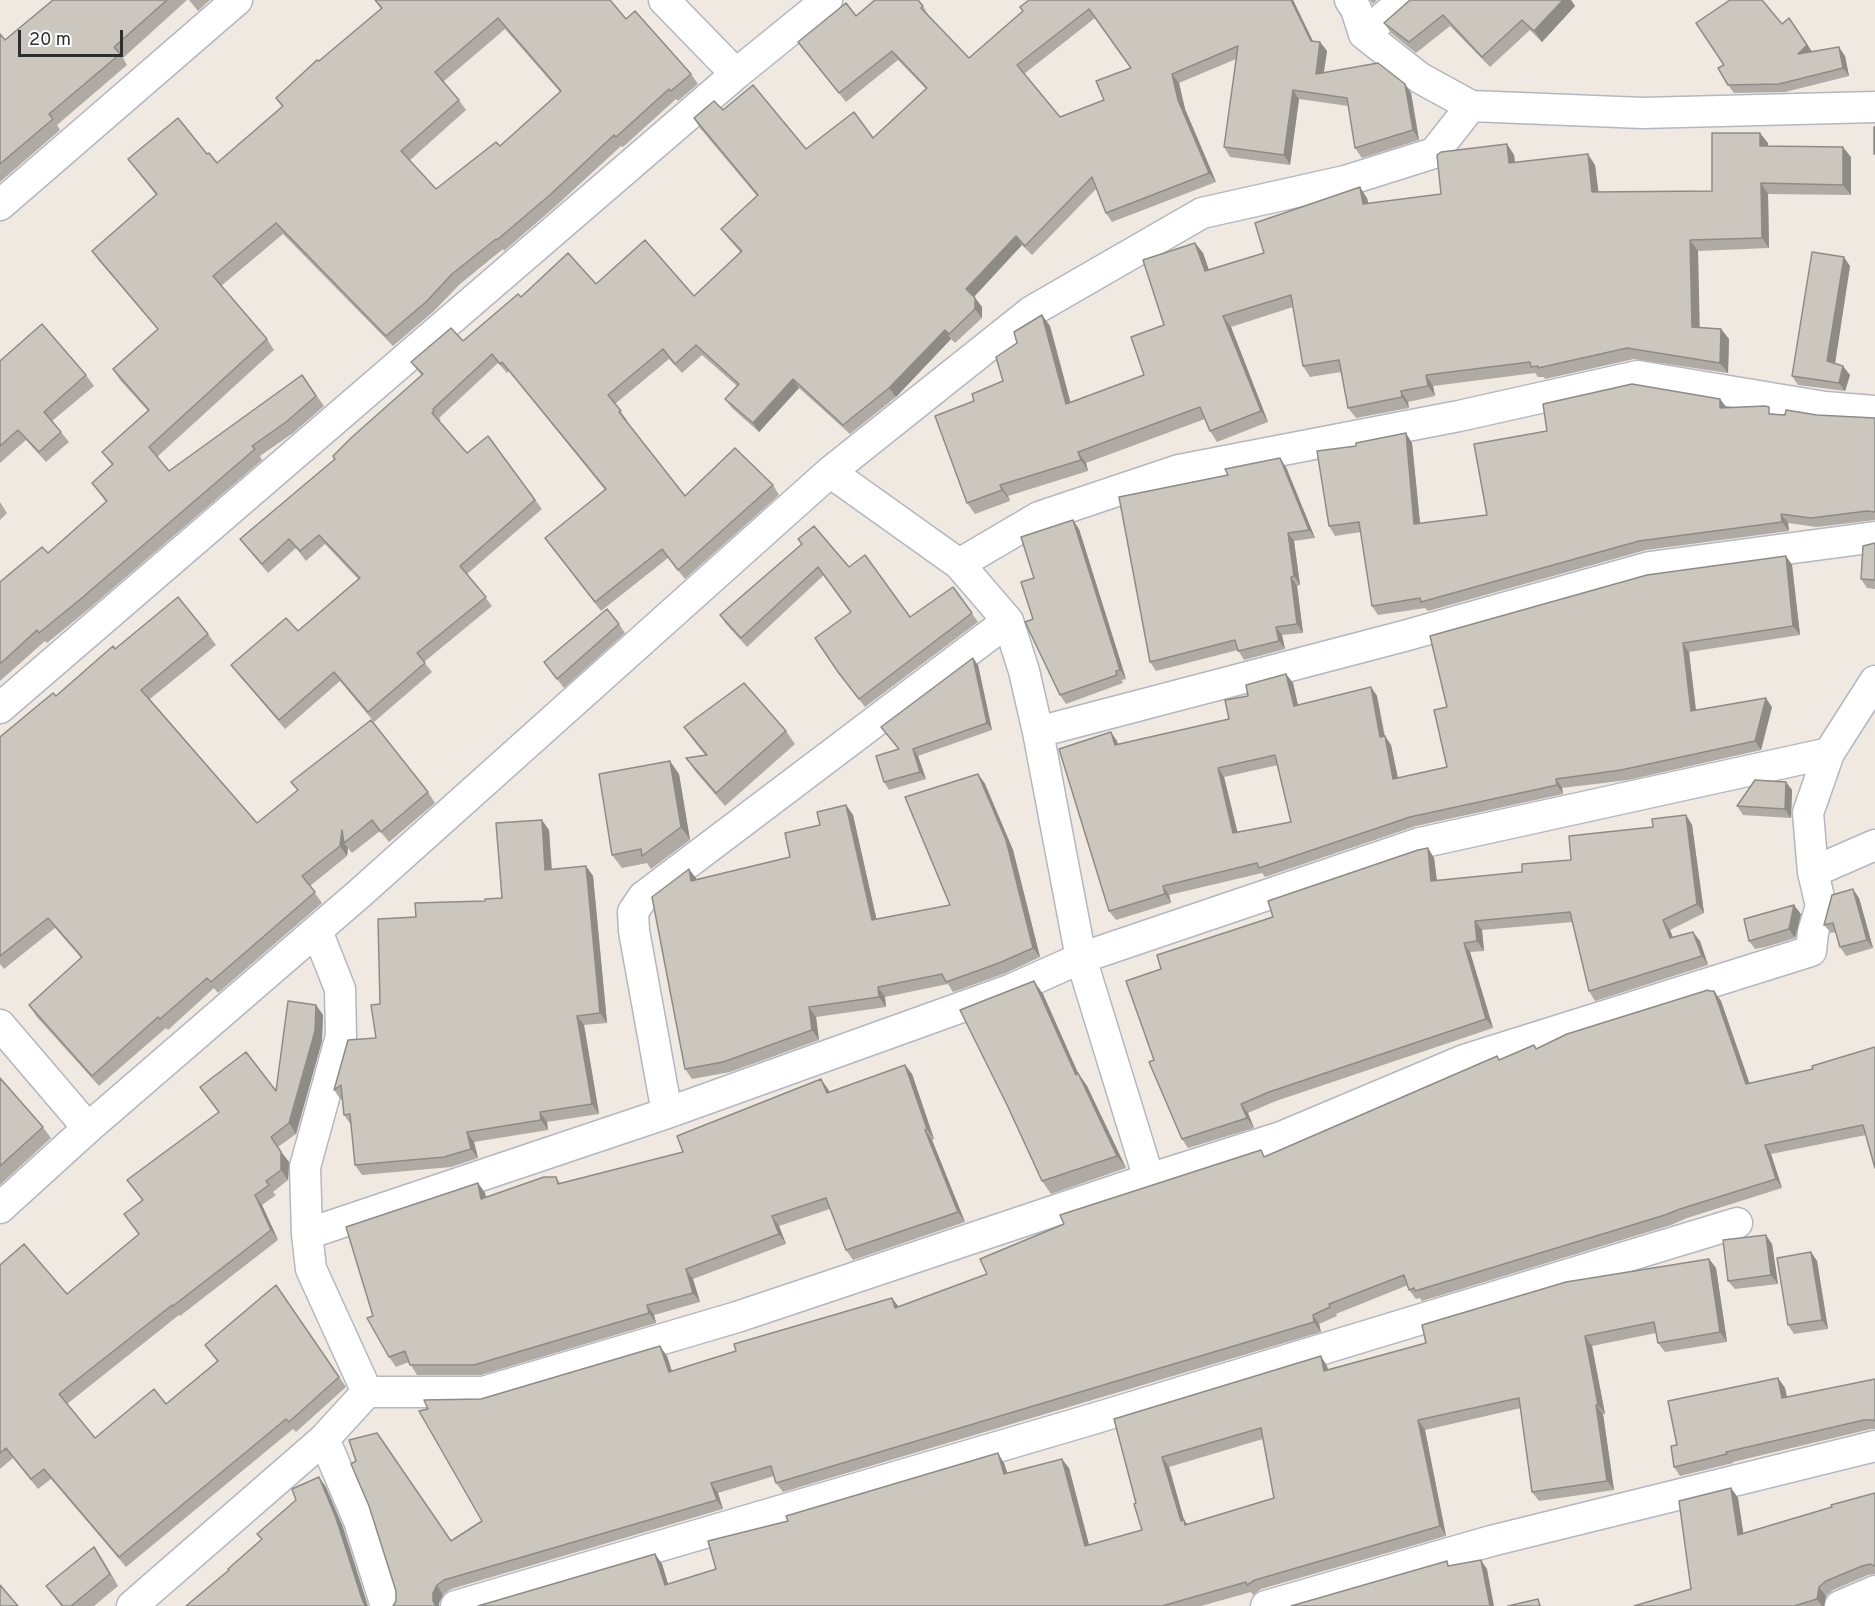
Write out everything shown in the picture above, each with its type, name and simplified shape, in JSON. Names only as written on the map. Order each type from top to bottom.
[{"type":"street","points":[[0,206],[237,0]]},
{"type":"street","points":[[664,0],[736,74]]},
{"type":"street","points":[[0,708],[736,74],[827,0]]},
{"type":"street","points":[[1350,0],[1356,9],[1364,34],[1420,78],[1471,106],[1643,113],[1875,107]]},
{"type":"street","points":[[1364,34],[1404,0]]},
{"type":"street","points":[[0,1208],[88,1128],[317,931],[830,472],[1032,311],[1202,213],[1345,182],[1434,153],[1471,106]]},
{"type":"street","points":[[959,564],[1039,517],[1179,470],[1459,416],[1638,376],[1825,407],[1875,411]]},
{"type":"street","points":[[830,472],[959,564],[1008,621],[1024,671],[1038,732],[1081,958],[1149,1179]]},
{"type":"street","points":[[1038,732],[1415,633],[1650,567],[1875,537]]},
{"type":"street","points":[[667,1113],[634,931],[633,912],[643,897],[1008,621]]},
{"type":"street","points":[[132,1606],[324,1439],[367,1392],[483,1392],[737,1317],[1281,1137],[1464,1060],[1810,951],[1821,906],[1813,872],[1808,813],[1829,753],[1875,681]]},
{"type":"street","points":[[307,1234],[667,1113],[1012,989],[1081,958],[1420,843],[1829,753]]},
{"type":"street","points":[[1813,872],[1875,845]]},
{"type":"street","points":[[317,931],[340,989],[341,1036],[305,1167],[307,1234],[311,1269],[367,1392]]},
{"type":"street","points":[[0,1025],[88,1128]]},
{"type":"street","points":[[456,1606],[1084,1421],[1737,1223]]},
{"type":"street","points":[[324,1439],[359,1521],[386,1606]]},
{"type":"street","points":[[1266,1606],[1491,1541],[1875,1446]]},
{"type":"street","points":[[1840,1606],[1875,1591]]},
{"type":"building","points":[[53,0],[167,0],[114,47],[120,54],[49,114],[53,119],[0,164],[0,34],[5,40]]},
{"type":"building","points":[[375,0],[610,0],[626,19],[635,11],[691,74],[671,91],[669,89],[616,137],[614,135],[551,194],[497,240],[452,274],[427,301],[386,336],[276,223],[213,276],[267,339],[149,447],[169,471],[302,375],[316,396],[286,422],[252,446],[255,449],[83,597],[39,633],[37,630],[0,664],[0,582],[42,547],[48,553],[107,501],[92,483],[113,464],[102,452],[149,410],[113,369],[158,329],[92,251],[157,194],[128,159],[178,118],[217,163],[283,106],[276,98],[317,60],[319,61],[382,8]],"holes":[[[498,18],[561,91],[500,146],[496,142],[436,189],[401,151],[459,100],[435,72]]]},
{"type":"building","points":[[875,0],[918,0],[923,6],[921,8],[969,58],[1023,11],[1020,7],[1029,0],[1291,0],[1311,41],[1320,42],[1316,74],[1378,63],[1405,84],[1413,130],[1355,148],[1347,98],[1293,90],[1284,155],[1224,147],[1238,46],[1172,74],[1178,100],[1209,173],[1106,213],[1092,177],[1025,246],[1016,236],[966,289],[975,298],[975,309],[949,334],[945,330],[889,388],[843,425],[793,379],[753,423],[725,399],[739,384],[696,345],[675,364],[663,349],[608,395],[685,496],[735,448],[773,485],[678,570],[662,549],[595,602],[545,538],[606,489],[502,362],[500,364],[492,354],[433,409],[432,413],[467,453],[488,436],[535,500],[460,566],[486,597],[417,653],[425,663],[368,712],[334,672],[279,720],[231,665],[286,618],[298,631],[360,578],[319,535],[300,551],[289,539],[262,564],[240,539],[335,459],[333,456],[351,438],[423,374],[411,362],[451,328],[463,341],[518,294],[521,297],[568,253],[596,284],[645,240],[694,296],[742,251],[721,229],[758,195],[694,118],[714,101],[723,110],[753,85],[806,149],[854,112],[873,138],[927,88],[892,51],[839,93],[798,42],[846,3],[856,16]],"holes":[[[1089,9],[1131,68],[1096,81],[1104,100],[1060,117],[1017,65]]]},
{"type":"building","points":[[1410,0],[1563,0],[1534,31],[1522,20],[1482,57],[1443,15],[1409,42],[1384,23]]},
{"type":"building","points":[[1730,0],[1762,0],[1782,24],[1789,18],[1807,45],[1798,54],[1839,47],[1843,68],[1779,84],[1728,85],[1718,68],[1724,65],[1696,23]]},
{"type":"building","points":[[1875,127],[1875,154],[1874,154]]},
{"type":"building","points":[[1712,133],[1760,133],[1760,146],[1843,147],[1843,185],[1761,183],[1762,238],[1690,240],[1692,327],[1721,329],[1720,363],[1627,348],[1538,368],[1538,366],[1531,367],[1530,362],[1426,375],[1428,386],[1401,391],[1402,397],[1348,408],[1339,360],[1303,366],[1291,295],[1223,316],[1261,411],[1210,431],[1200,407],[1078,452],[1081,460],[1000,485],[1002,490],[967,503],[935,416],[974,401],[972,394],[1003,381],[996,357],[1017,343],[1014,332],[1042,315],[1066,404],[1144,375],[1131,337],[1164,325],[1143,260],[1195,243],[1205,271],[1264,253],[1255,223],[1360,187],[1363,204],[1441,194],[1437,155],[1441,152],[1507,144],[1509,163],[1588,154],[1592,192],[1712,191]]},
{"type":"building","points":[[1812,252],[1844,257],[1827,361],[1843,366],[1839,383],[1792,376]]},
{"type":"building","points":[[42,324],[86,375],[44,412],[61,432],[39,452],[18,430],[0,446],[0,361]]},
{"type":"building","points":[[1632,384],[1720,399],[1720,408],[1765,406],[1769,407],[1769,414],[1785,415],[1786,410],[1817,415],[1875,418],[1875,512],[1811,518],[1781,514],[1782,522],[1639,541],[1421,602],[1420,598],[1372,606],[1359,522],[1329,526],[1317,451],[1356,446],[1356,443],[1406,433],[1414,524],[1487,515],[1474,444],[1547,431],[1543,404]]},
{"type":"building","points":[[1280,458],[1309,530],[1288,533],[1297,624],[1276,627],[1279,641],[1238,651],[1235,640],[1150,662],[1119,497],[1228,475],[1225,469]]},
{"type":"building","points":[[1073,520],[1120,670],[1116,671],[1117,675],[1060,695],[1025,622],[1033,619],[1021,582],[1034,578],[1021,537]]},
{"type":"building","points":[[814,526],[849,567],[865,555],[910,617],[953,587],[972,613],[859,699],[815,638],[851,612],[818,567],[741,638],[720,615],[802,544],[798,539]]},
{"type":"building","points":[[1875,543],[1875,580],[1861,579],[1863,546]]},
{"type":"building","points":[[1786,556],[1793,626],[1683,643],[1691,711],[1766,698],[1755,741],[1621,770],[1556,779],[1557,785],[1410,817],[1259,868],[1257,863],[1163,886],[1165,894],[1109,911],[1059,749],[1111,732],[1115,745],[1229,719],[1225,700],[1248,696],[1246,685],[1286,674],[1294,706],[1371,687],[1380,737],[1385,736],[1393,779],[1447,767],[1434,710],[1447,707],[1430,636],[1647,575]],"holes":[[[1275,755],[1291,822],[1233,833],[1218,768]]]},
{"type":"building","points":[[178,597],[208,634],[141,690],[257,823],[298,790],[291,782],[371,720],[428,792],[381,832],[372,820],[344,843],[342,830],[340,846],[302,876],[315,892],[211,982],[207,978],[160,1019],[158,1017],[92,1076],[29,1005],[82,957],[48,918],[0,956],[0,737],[53,693],[56,696],[113,646],[115,649]]},
{"type":"building","points":[[607,609],[619,624],[557,679],[544,662]]},
{"type":"building","points":[[973,658],[987,723],[913,749],[920,772],[884,782],[876,756],[899,749],[881,727]]},
{"type":"building","points":[[744,683],[786,731],[716,793],[686,758],[707,755],[684,727]]},
{"type":"building","points":[[670,761],[681,827],[642,856],[641,849],[612,855],[599,774]]},
{"type":"building","points":[[978,774],[1006,840],[1033,948],[946,982],[942,974],[878,987],[879,997],[809,1007],[812,1030],[723,1062],[685,1069],[652,897],[689,869],[691,881],[790,857],[785,833],[820,825],[817,812],[846,805],[872,920],[950,905],[905,797]]},
{"type":"building","points":[[1755,780],[1786,782],[1785,809],[1737,806]]},
{"type":"building","points":[[1686,815],[1697,904],[1663,920],[1670,938],[1693,932],[1702,956],[1589,991],[1570,912],[1475,921],[1477,941],[1464,943],[1486,1019],[1269,1092],[1241,1104],[1247,1118],[1182,1139],[1149,1062],[1154,1060],[1126,981],[1161,969],[1157,955],[1273,917],[1268,901],[1418,850],[1428,848],[1431,881],[1522,872],[1522,864],[1571,860],[1569,836],[1653,827],[1652,819]]},
{"type":"building","points":[[542,820],[545,870],[586,866],[600,1013],[577,1016],[592,1104],[540,1112],[541,1120],[467,1132],[471,1149],[444,1157],[355,1165],[350,1114],[344,1115],[341,1085],[334,1090],[348,1040],[376,1038],[371,1005],[380,1004],[378,919],[416,917],[415,903],[485,901],[485,899],[502,898],[496,823]]},
{"type":"building","points":[[1853,889],[1867,940],[1840,947],[1833,923],[1824,925],[1832,895]]},
{"type":"building","points":[[1794,905],[1789,929],[1749,941],[1744,919]]},
{"type":"building","points":[[1034,981],[1076,1075],[1078,1073],[1117,1156],[1042,1181],[960,1010]]},
{"type":"building","points":[[1708,990],[1714,991],[1746,1084],[1813,1069],[1812,1066],[1875,1047],[1875,1168],[1863,1125],[1765,1145],[1776,1179],[1415,1291],[1414,1288],[1409,1290],[1404,1275],[1329,1304],[1330,1307],[1313,1315],[1314,1322],[776,1483],[771,1466],[711,1483],[717,1500],[444,1580],[437,1585],[433,1593],[436,1606],[393,1606],[396,1601],[396,1591],[369,1506],[351,1464],[356,1461],[349,1440],[377,1433],[451,1541],[482,1521],[419,1411],[428,1409],[424,1400],[481,1399],[660,1346],[669,1372],[736,1351],[734,1344],[892,1298],[895,1308],[987,1274],[980,1259],[1064,1224],[1060,1215],[1261,1150],[1264,1157],[1497,1056],[1499,1060],[1534,1045],[1536,1049],[1567,1034]]},
{"type":"building","points":[[288,1001],[316,1005],[315,1031],[289,1123],[271,1137],[281,1152],[281,1170],[266,1181],[269,1185],[255,1195],[271,1230],[59,1394],[95,1438],[154,1389],[166,1404],[218,1361],[205,1345],[276,1285],[339,1377],[289,1422],[286,1419],[119,1557],[44,1469],[31,1479],[6,1448],[0,1453],[0,1265],[24,1244],[67,1294],[139,1234],[124,1214],[143,1200],[127,1180],[219,1112],[200,1087],[246,1052],[276,1091]]},
{"type":"building","points":[[905,1065],[927,1129],[925,1130],[958,1212],[846,1250],[826,1198],[772,1216],[779,1234],[686,1269],[693,1293],[647,1305],[649,1313],[474,1365],[410,1365],[405,1351],[389,1357],[367,1318],[373,1316],[346,1227],[478,1183],[481,1199],[544,1177],[556,1177],[558,1184],[683,1152],[677,1136],[821,1079],[827,1093]]},
{"type":"building","points":[[0,1078],[43,1127],[0,1166]]},
{"type":"building","points":[[1766,1235],[1771,1275],[1728,1281],[1723,1240]]},
{"type":"building","points":[[1811,1252],[1822,1320],[1788,1325],[1777,1258]]},
{"type":"building","points":[[1709,1259],[1720,1332],[1658,1343],[1654,1322],[1585,1336],[1598,1405],[1596,1405],[1607,1481],[1532,1492],[1519,1398],[1418,1420],[1440,1526],[1255,1580],[1247,1585],[1246,1582],[1162,1606],[478,1606],[655,1554],[665,1585],[716,1569],[708,1541],[788,1521],[786,1516],[998,1453],[1004,1474],[1062,1459],[1085,1546],[1142,1530],[1114,1419],[1321,1356],[1324,1371],[1426,1343],[1422,1325],[1566,1282]],"holes":[[[1261,1428],[1274,1498],[1185,1525],[1184,1520],[1181,1521],[1162,1457]]]},
{"type":"building","points":[[1778,1378],[1782,1398],[1875,1379],[1875,1421],[1864,1420],[1726,1452],[1727,1454],[1674,1467],[1671,1446],[1677,1445],[1668,1401]]},
{"type":"building","points":[[319,1477],[336,1518],[366,1606],[186,1606],[262,1539],[257,1534],[296,1500],[292,1489]]},
{"type":"building","points":[[1731,1488],[1738,1535],[1875,1493],[1875,1566],[1870,1564],[1862,1566],[1826,1581],[1819,1587],[1817,1599],[1794,1606],[1634,1606],[1691,1589],[1679,1501]]},
{"type":"building","points":[[94,1547],[110,1574],[71,1606],[63,1606],[46,1586]]},
{"type":"building","points":[[1481,1560],[1490,1606],[1291,1606],[1447,1561],[1448,1566]]},
{"type":"building","points":[[0,1585],[18,1606],[0,1606]]},
{"type":"building","points":[[1538,1599],[1540,1606],[1508,1606]]}]
